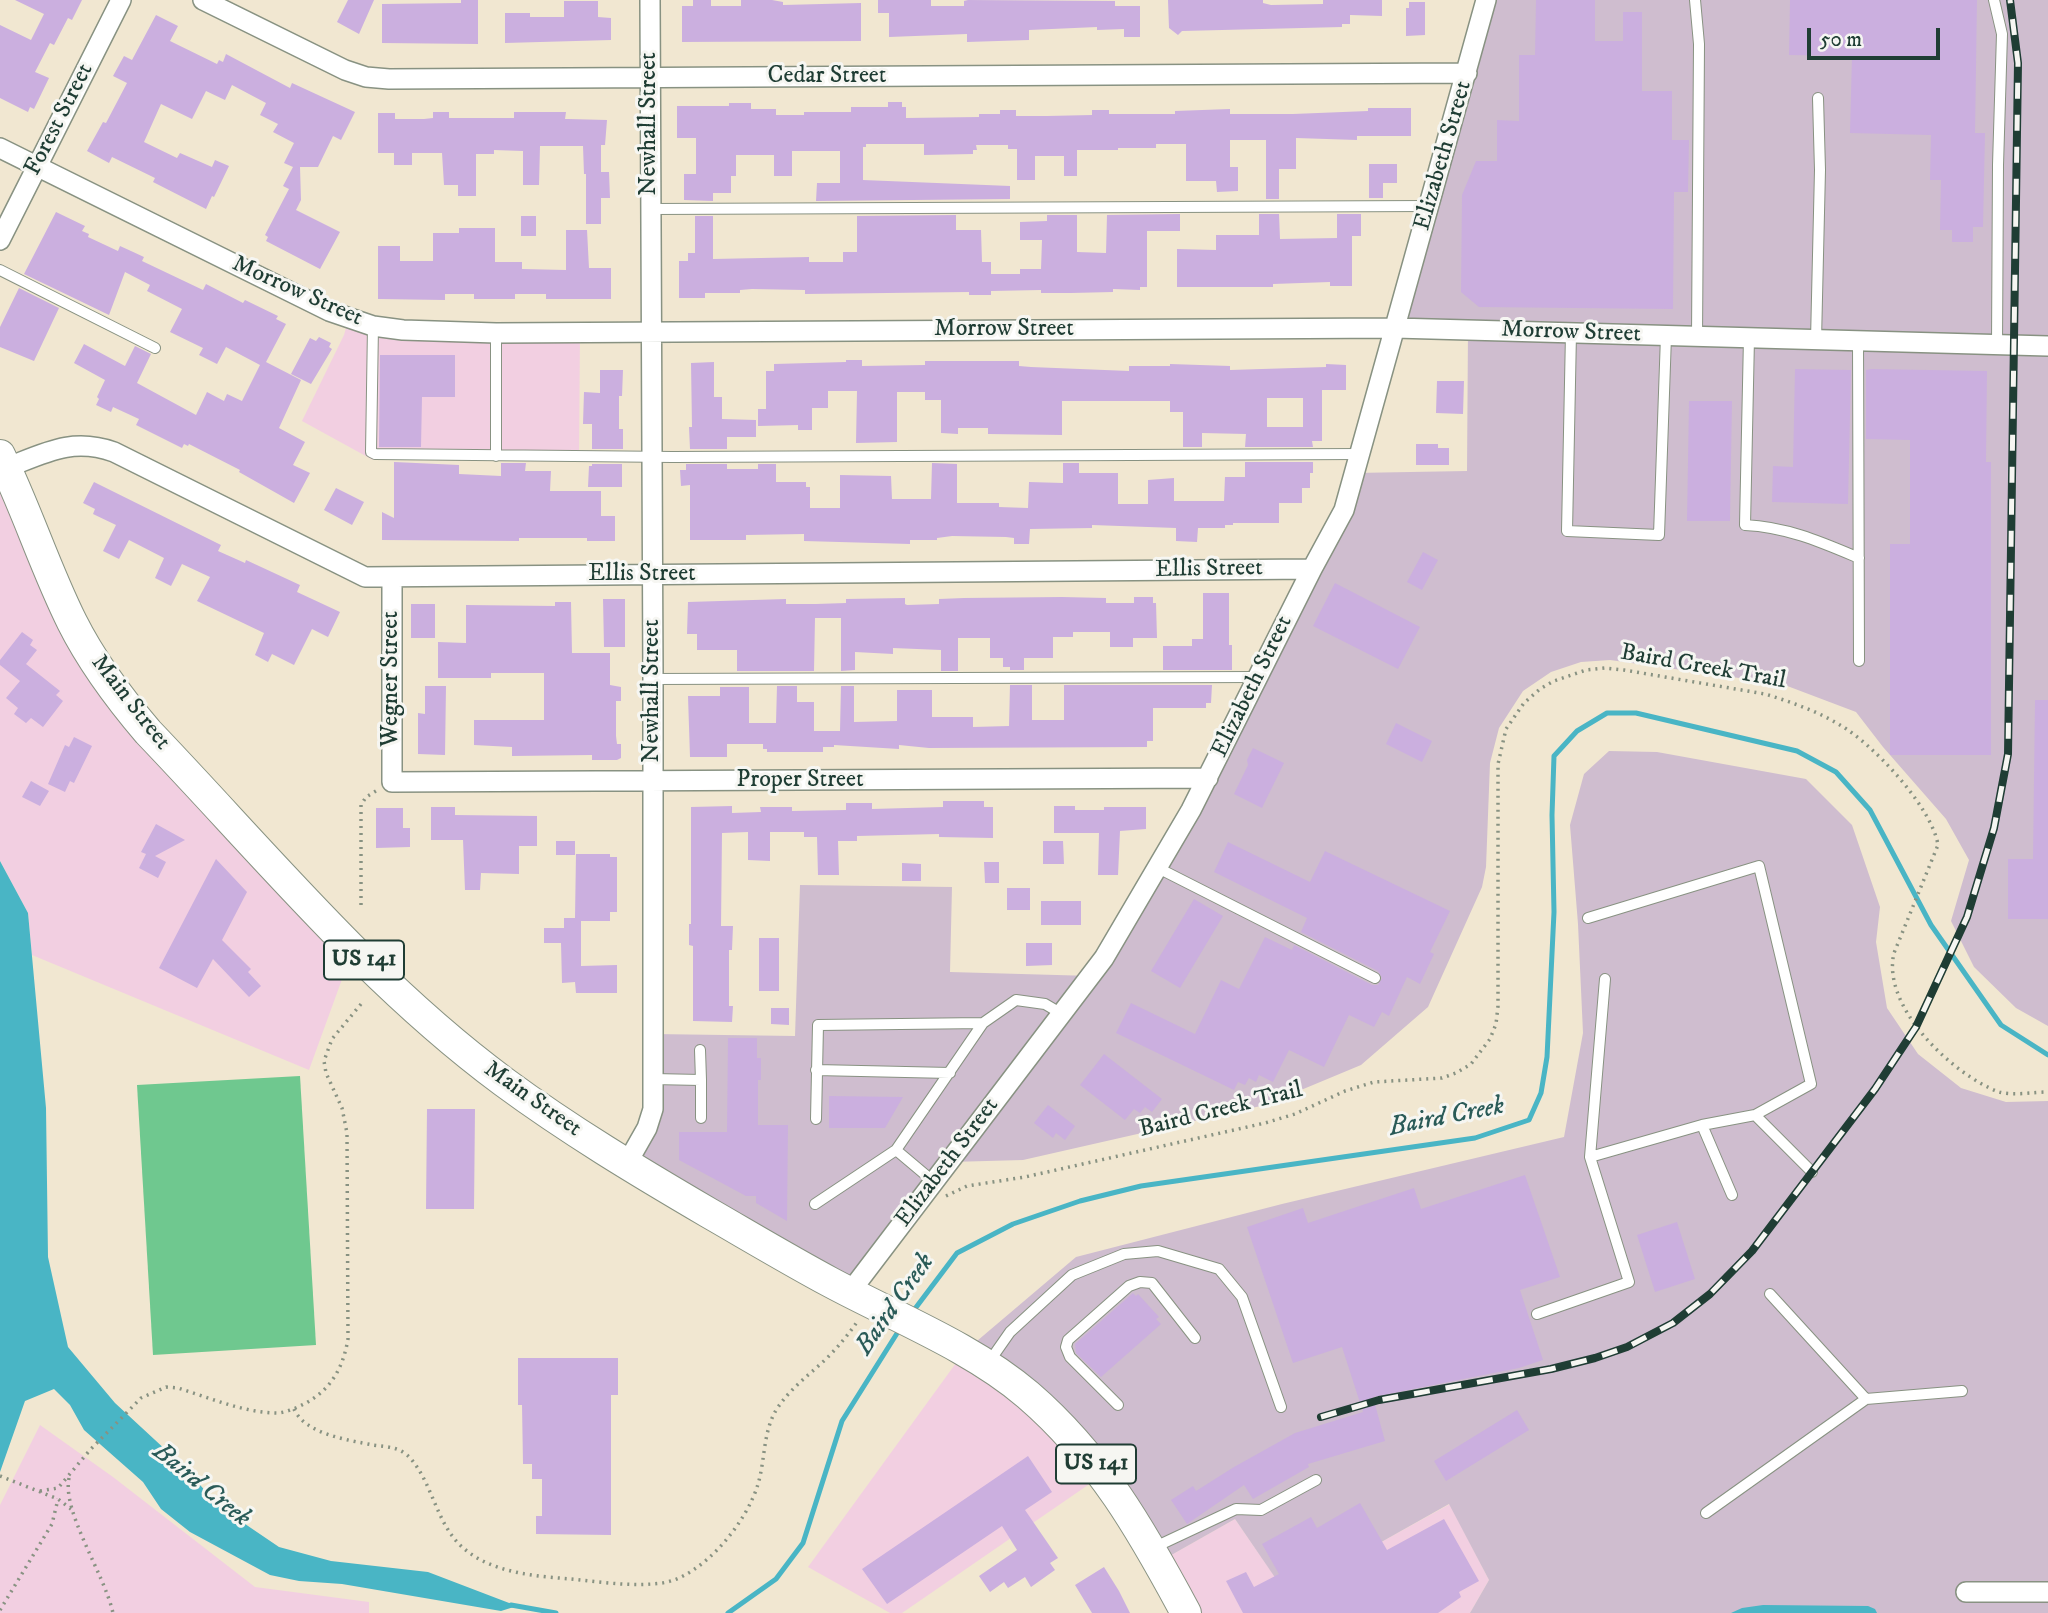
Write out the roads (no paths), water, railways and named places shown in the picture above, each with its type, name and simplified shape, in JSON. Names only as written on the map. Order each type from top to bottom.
[{"type":"main road","name":"Main Street","points":[[3,462],[72,622],[115,692],[148,732],[338,934],[415,1008],[506,1083],[626,1164],[987,1366],[1026,1393],[1074,1439],[1104,1474],[1151,1549],[1186,1613]]},
{"type":"street","name":"Forest Street","points":[[0,240],[121,0]]},
{"type":"street","name":"Cedar Street","points":[[204,0],[345,70],[366,77],[389,79],[1467,73]]},
{"type":"street","name":"Newhall Street","points":[[626,1164],[652,1117],[653,1079],[654,782],[649,0]]},
{"type":"street","name":"Elizabeth Street","points":[[868,1301],[934,1182],[1104,958],[1208,778],[1344,510],[1486,0]]},
{"type":"street","name":"Morrow Street","points":[[0,148],[329,310],[373,326],[402,330],[496,333],[1395,328],[2048,346]]},
{"type":"street","name":"Ellis Street","points":[[3,462],[76,444],[95,445],[365,577],[1312,569]]},
{"type":"street","name":"Wegner Street","points":[[385,786],[392,577]]},
{"type":"street","name":"Proper Street","points":[[385,786],[1208,778]]},
{"type":"street","points":[[1966,1592],[2048,1592]]},
{"type":"lane","points":[[1695,0],[1699,44],[1697,337]]},
{"type":"lane","points":[[1994,0],[2002,34],[1997,345]]},
{"type":"lane","points":[[1816,340],[1820,170],[1818,98]]},
{"type":"lane","points":[[651,209],[1430,206]]},
{"type":"lane","points":[[0,270],[155,348]]},
{"type":"lane","points":[[373,326],[371,452],[375,454],[652,457],[1360,454]]},
{"type":"lane","points":[[496,333],[496,456]]},
{"type":"lane","points":[[1572,333],[1567,531],[1659,535],[1666,336]]},
{"type":"lane","points":[[1749,338],[1745,524],[1767,526],[1808,536],[1858,558]]},
{"type":"lane","points":[[1858,341],[1858,661]]},
{"type":"lane","points":[[653,678],[1258,677]]},
{"type":"lane","points":[[1588,918],[1759,866],[1811,1084],[1755,1115],[1702,1125],[1590,1157]]},
{"type":"lane","points":[[1158,868],[1375,978]]},
{"type":"lane","points":[[1537,1314],[1629,1282],[1590,1157],[1605,979]]},
{"type":"lane","points":[[816,1203],[896,1150],[983,1023],[1016,1000],[1045,1004],[1063,1014]]},
{"type":"lane","points":[[816,1119],[818,1025],[983,1023]]},
{"type":"lane","points":[[700,1050],[701,1118]]},
{"type":"lane","points":[[816,1070],[950,1073]]},
{"type":"lane","points":[[653,1079],[701,1080]]},
{"type":"lane","points":[[1755,1115],[1812,1172]]},
{"type":"lane","points":[[1702,1125],[1732,1195]]},
{"type":"lane","points":[[896,1150],[934,1182]]},
{"type":"lane","points":[[987,1366],[1010,1332],[1072,1275],[1124,1254],[1158,1251],[1219,1269],[1242,1297],[1281,1407]]},
{"type":"lane","points":[[1118,1405],[1070,1357],[1066,1347],[1068,1339],[1129,1286],[1140,1282],[1152,1283],[1195,1338]]},
{"type":"lane","points":[[1770,1294],[1866,1399]]},
{"type":"lane","points":[[1706,1513],[1866,1399],[1962,1391]]},
{"type":"lane","points":[[1151,1549],[1236,1509],[1261,1510],[1315,1480]]},
{"type":"water","points":[[0,861],[28,913],[46,1108],[48,1257],[68,1347],[115,1403],[181,1464],[220,1507],[279,1547],[331,1561],[428,1572],[517,1606],[501,1611],[342,1584],[299,1581],[270,1575],[190,1532],[161,1509],[143,1482],[84,1430],[70,1405],[54,1389],[25,1401],[0,1472]]},
{"type":"water","points":[[1763,1605],[1868,1606],[1877,1613],[1731,1613],[1742,1608]]},
{"type":"waterway","name":"Baird Creek","points":[[911,1314],[957,1253],[1013,1224],[1080,1201],[1141,1186],[1475,1138],[1529,1120],[1541,1093],[1547,1057],[1554,912],[1554,756],[1577,731],[1607,713],[1636,713],[1797,751],[1836,772],[1870,810],[1931,925],[2001,1025],[2048,1055]]},
{"type":"waterway","name":"Baird Creek","points":[[728,1613],[776,1579],[803,1543],[842,1421],[901,1327]]},
{"type":"waterway","name":"Baird Creek","points":[[511,1605],[556,1613]]},
{"type":"railway","points":[[1321,1417],[1379,1400],[1551,1369],[1595,1358],[1627,1347],[1673,1323],[1710,1294],[1752,1251],[1875,1089],[1916,1027],[1967,917],[1994,828],[2008,754],[2018,63],[2010,0]]}]
